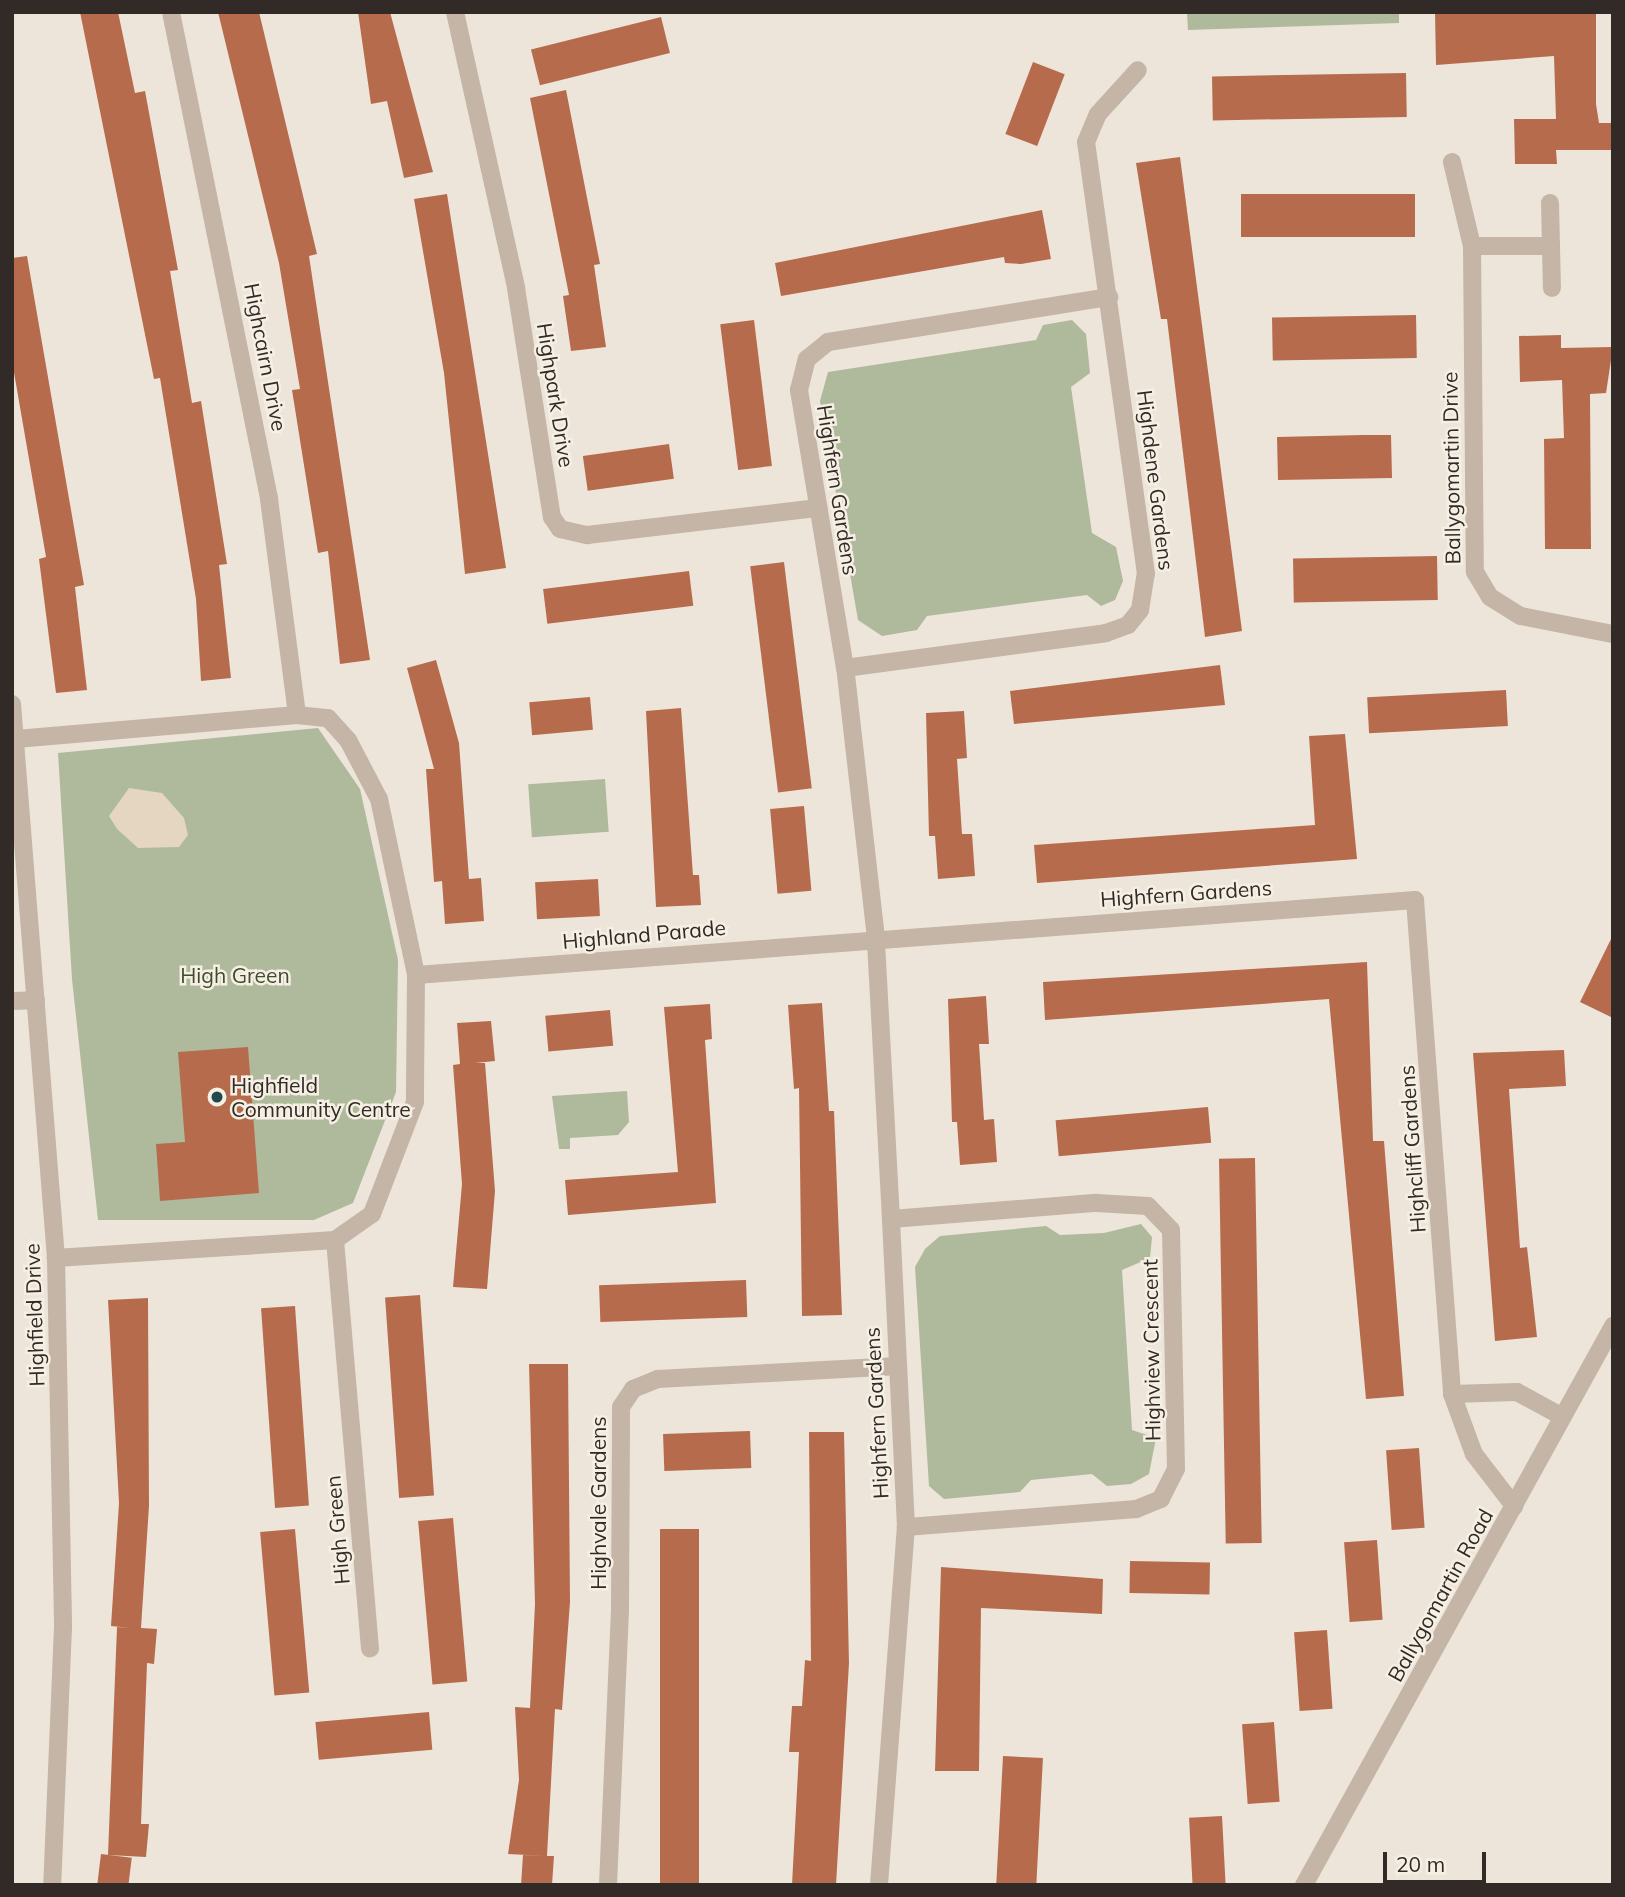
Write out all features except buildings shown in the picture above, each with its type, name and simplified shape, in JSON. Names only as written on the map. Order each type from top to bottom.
[{"type":"street","name":"Highcairn Drive","points":[[171,12],[262,458],[297,715]]},
{"type":"street","name":"Highpark Drive","points":[[455,12],[516,288],[552,517],[560,529],[587,535],[818,508]]},
{"type":"street","name":"Highdene Gardens","points":[[845,668],[1106,634],[1128,625],[1140,610],[1146,574],[1086,142],[1097,114],[1138,70]]},
{"type":"street","name":"Ballygomartin Drive","points":[[1452,162],[1472,246],[1475,572],[1490,597],[1521,616],[1613,635]]},
{"type":"street","points":[[1550,203],[1552,288]]},
{"type":"street","points":[[1472,246],[1551,246]]},
{"type":"street","name":"Highfern Gardens","points":[[878,1885],[905,1527],[895,1366],[891,1219],[876,938],[845,668],[799,390],[807,359],[828,342],[1109,297]]},
{"type":"street","name":"Highfield Drive","points":[[12,704],[56,1258],[63,1627],[52,1885]]},
{"type":"street","points":[[16,739],[297,715],[328,718],[335,725],[379,799],[415,975],[415,1102],[372,1214],[335,1240],[56,1258]]},
{"type":"street","name":"Highfern Gardens","points":[[876,938],[1415,900]]},
{"type":"street","name":"Highcliff Gardens","points":[[1415,900],[1452,1394],[1474,1454],[1514,1506]]},
{"type":"street","name":"Highland Parade","points":[[415,975],[876,938]]},
{"type":"street","points":[[12,1001],[36,1000]]},
{"type":"street","name":"Highview Crescent","points":[[891,1219],[1096,1203],[1148,1206],[1171,1230],[1176,1469],[1161,1499],[1136,1509],[905,1527]]},
{"type":"street","name":"High Green","points":[[335,1240],[370,1648]]},
{"type":"street","name":"Ballygomartin Road","points":[[1304,1885],[1613,1326]]},
{"type":"street","name":"Highvale Gardens","points":[[608,1885],[620,1611],[621,1408],[633,1390],[658,1380],[895,1366]]},
{"type":"street","points":[[1452,1394],[1517,1392],[1563,1417]]},
{"type":"green space","points":[[1187,12],[1399,12],[1399,23],[1188,30]]},
{"type":"green space","points":[[1072,320],[1086,334],[1090,373],[1071,387],[1092,533],[1116,547],[1123,581],[1115,600],[1101,606],[1087,595],[927,616],[917,630],[882,636],[858,620],[820,401],[828,372],[1036,340],[1043,325]]},
{"type":"green space","name":"High Green","points":[[318,728],[360,789],[398,960],[396,1092],[353,1203],[314,1220],[98,1220],[72,979],[58,753]]},
{"type":"green space","points":[[605,779],[609,832],[532,837],[528,784]]},
{"type":"green space","points":[[627,1091],[629,1122],[618,1135],[570,1138],[570,1149],[559,1149],[552,1096]]},
{"type":"green space","points":[[1141,1224],[1152,1237],[1150,1258],[1122,1270],[1132,1430],[1156,1438],[1149,1474],[1131,1484],[1107,1486],[1092,1474],[1031,1480],[1020,1492],[944,1499],[929,1486],[915,1267],[925,1249],[940,1236],[1046,1226],[1060,1235],[1104,1233]]},
{"type":"shaded area","points":[[129,788],[162,793],[184,818],[188,835],[179,847],[138,848],[117,829],[109,816]]},
{"type":"place","name":"Highfield Community Centre","points":[[217,1097]]}]
